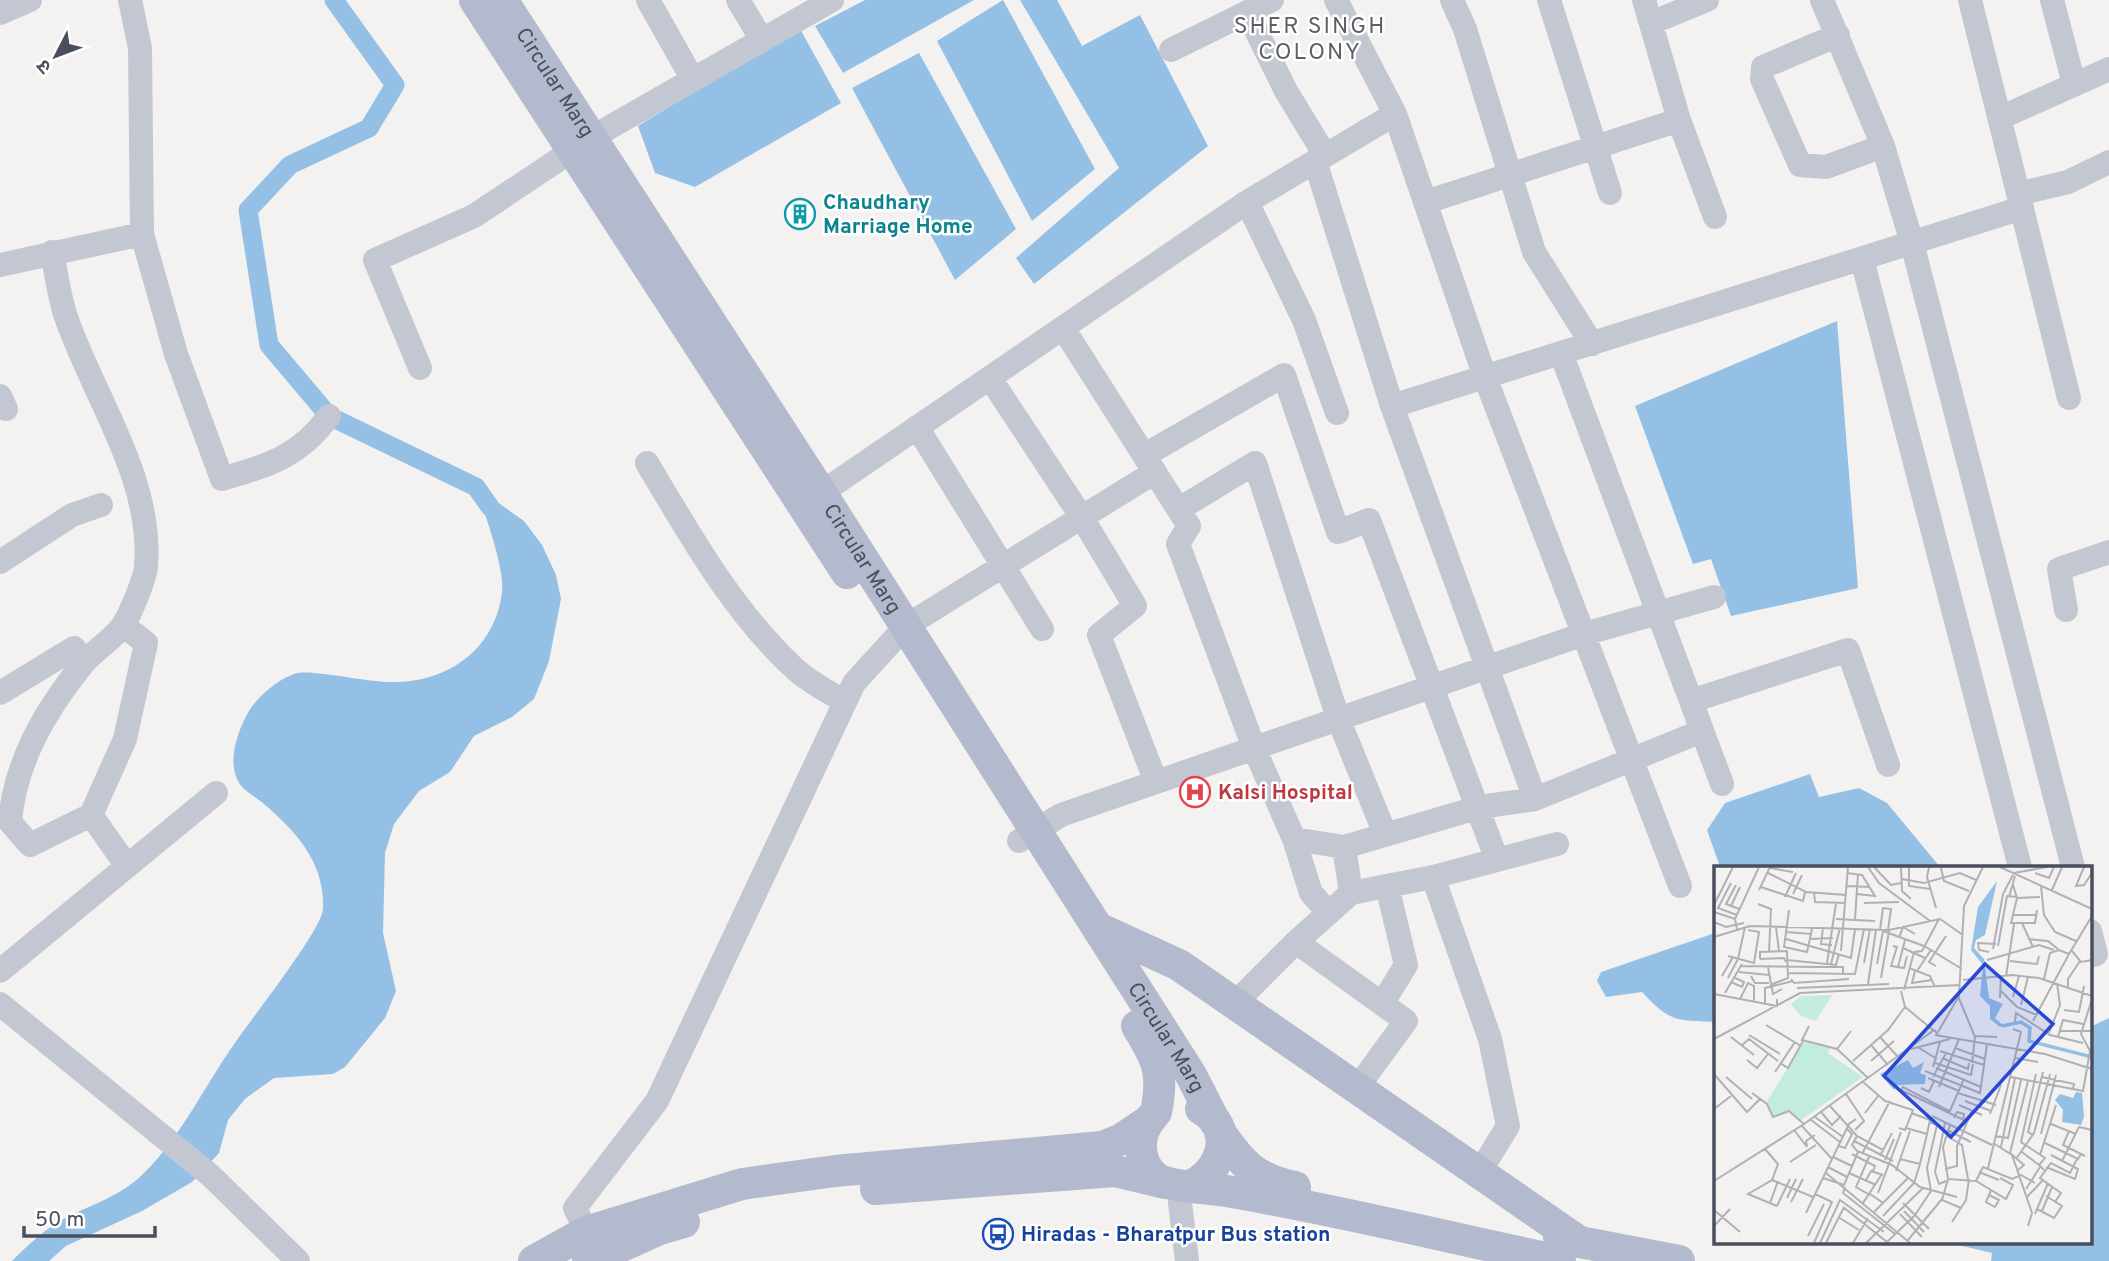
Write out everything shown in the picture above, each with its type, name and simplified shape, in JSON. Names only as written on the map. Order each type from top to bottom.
[{"type":"main road","name":"Circular Marg","points":[[475,0],[582,144],[821,493],[899,634]]},
{"type":"main road","name":"Circular Marg","points":[[502,0],[582,144],[1028,835],[1153,1052],[1161,1075],[1152,1117]]},
{"type":"main road","name":"Circular Marg","points":[[1028,835],[1098,928],[1191,1075],[1217,1127],[1238,1159],[1256,1175],[1278,1183],[1569,1251]]},
{"type":"main road","points":[[1098,928],[1179,965],[1479,1173],[1569,1251]]},
{"type":"main road","points":[[591,1249],[742,1184],[835,1171],[1102,1147],[1122,1139],[1152,1117],[1168,1106],[1194,1106],[1217,1127],[1220,1158],[1204,1179],[1179,1185],[1147,1168],[1140,1145],[1152,1117]]},
{"type":"main road","points":[[534,1261],[591,1249],[752,1202],[1115,1171],[1179,1185],[1569,1251],[1679,1261]]},
{"type":"street","points":[[0,13],[30,0]]},
{"type":"street","points":[[130,0],[140,48],[142,234],[176,354],[222,479],[272,464],[312,439],[329,416]]},
{"type":"street","points":[[648,0],[694,79]]},
{"type":"street","points":[[738,0],[762,40]]},
{"type":"street","points":[[420,368],[375,260],[474,216],[582,144],[832,0]]},
{"type":"street","points":[[1171,50],[1272,0]]},
{"type":"street","points":[[1336,0],[1395,114],[1485,377],[1680,886]]},
{"type":"street","points":[[1452,0],[1465,29],[1535,252],[1592,344]]},
{"type":"street","points":[[1549,0],[1610,193]]},
{"type":"street","points":[[1707,0],[1648,11],[1679,120],[1715,217]]},
{"type":"street","points":[[1822,0],[1884,146],[1912,243],[2073,866]]},
{"type":"street","points":[[1970,0],[2069,398]]},
{"type":"street","points":[[2052,0],[2074,84]]},
{"type":"street","points":[[1247,12],[1320,158],[1392,406],[1535,799]]},
{"type":"street","points":[[1838,35],[1763,67],[1762,79],[1800,165],[1826,167],[1884,146]]},
{"type":"street","points":[[2000,118],[2109,69]]},
{"type":"street","points":[[821,493],[1247,202],[1395,114]]},
{"type":"street","points":[[1426,202],[1679,120]]},
{"type":"street","points":[[1392,406],[1912,243],[2020,201],[2109,162]]},
{"type":"street","points":[[1247,202],[1304,320],[1336,413]]},
{"type":"street","points":[[0,265],[142,234]]},
{"type":"street","points":[[52,252],[65,313],[127,463],[146,532],[146,568],[123,625],[84,663],[48,712],[25,757],[5,824],[30,845],[91,815],[125,739],[146,643],[123,625]]},
{"type":"street","points":[[1862,259],[2020,866]]},
{"type":"street","points":[[1063,327],[1189,526],[1178,544],[1254,748],[1294,839],[1311,892],[1329,913]]},
{"type":"street","points":[[1561,353],[1721,785]]},
{"type":"street","points":[[591,1249],[575,1209],[657,1101],[854,683],[899,634],[1081,516],[1150,463],[1284,375],[1338,532],[1369,520],[1497,860]]},
{"type":"street","points":[[990,378],[1081,516],[1135,606],[1099,635],[1156,782]]},
{"type":"street","points":[[917,428],[1042,629]]},
{"type":"street","points":[[647,463],[702,555],[735,601],[796,670],[845,702]]},
{"type":"street","points":[[1179,509],[1255,463],[1338,719],[1385,834]]},
{"type":"street","points":[[0,562],[72,515],[101,505]]},
{"type":"street","points":[[2066,610],[2059,569],[2109,552]]},
{"type":"street","points":[[1028,835],[1061,815],[1433,685],[1584,634],[1714,597]]},
{"type":"street","points":[[0,692],[74,648],[84,663]]},
{"type":"street","points":[[1691,701],[1848,650],[1888,765]]},
{"type":"street","points":[[1294,839],[1344,846],[1479,807],[1535,799],[1702,731]]},
{"type":"street","points":[[0,971],[216,793]]},
{"type":"street","points":[[91,815],[127,866]]},
{"type":"street","points":[[1234,1004],[1296,942],[1351,893],[1433,877],[1557,844]]},
{"type":"street","points":[[1344,846],[1351,893]]},
{"type":"street","points":[[1433,877],[1490,1039],[1508,1126],[1479,1173]]},
{"type":"street","points":[[1382,1004],[1406,965],[1387,886]]},
{"type":"street","points":[[2092,939],[2096,954],[2092,955]]},
{"type":"street","points":[[1296,942],[1405,1021],[1357,1088]]},
{"type":"street","points":[[0,1004],[153,1125],[210,1175],[298,1261]]},
{"type":"street","points":[[1179,1185],[1187,1261]]},
{"type":"water","points":[[865,0],[974,0],[843,73],[815,26]]},
{"type":"water","points":[[1003,0],[1095,169],[1032,221],[937,41]]},
{"type":"water","points":[[1020,0],[1057,0],[1082,46],[1140,15],[1208,146],[1034,284],[1016,258],[1119,168]]},
{"type":"water","points":[[799,27],[841,103],[695,187],[655,173],[638,126]]},
{"type":"water","points":[[919,53],[1016,229],[955,280],[852,88]]},
{"type":"water","points":[[1837,321],[1858,588],[1731,616],[1711,559],[1693,564],[1635,406]]},
{"type":"water","points":[[476,487],[524,521],[542,545],[556,575],[561,599],[549,661],[534,699],[512,717],[474,736],[450,772],[419,791],[394,824],[385,853],[383,933],[396,991],[385,1018],[345,1067],[333,1074],[274,1078],[245,1099],[228,1120],[219,1153],[192,1182],[142,1211],[66,1246],[49,1261],[12,1261],[65,1218],[126,1188],[157,1159],[312,934],[323,909],[319,877],[314,863],[297,837],[238,781],[234,755],[241,727],[258,699],[278,682],[292,675],[306,673],[389,682],[410,681],[448,670],[478,647],[497,613],[502,582],[493,540]]},
{"type":"water","points":[[1810,774],[1819,797],[1859,788],[1887,803],[1939,866],[1720,866],[1707,830],[1725,803]]},
{"type":"water","points":[[1714,933],[1714,1022],[1675,1018],[1660,1009],[1642,992],[1606,997],[1597,981],[1601,972]]},
{"type":"water","points":[[2109,1018],[2109,1261],[1991,1261],[1992,1253],[1954,1244],[2092,1244],[2092,1026]]},
{"type":"waterway","points":[[334,0],[395,85],[369,128],[290,165],[248,210],[269,345],[329,416],[476,487],[490,507]]},
{"type":"place","name":"Chaudhary Marriage Home","points":[[800,214]]},
{"type":"place","name":"Kalsi Hospital","points":[[1195,792]]},
{"type":"place","name":"Hiradas - Bharatpur Bus station","points":[[998,1234]]},
{"type":"district","name":"SHER SINGH COLONY","points":[[1310,38]]}]
